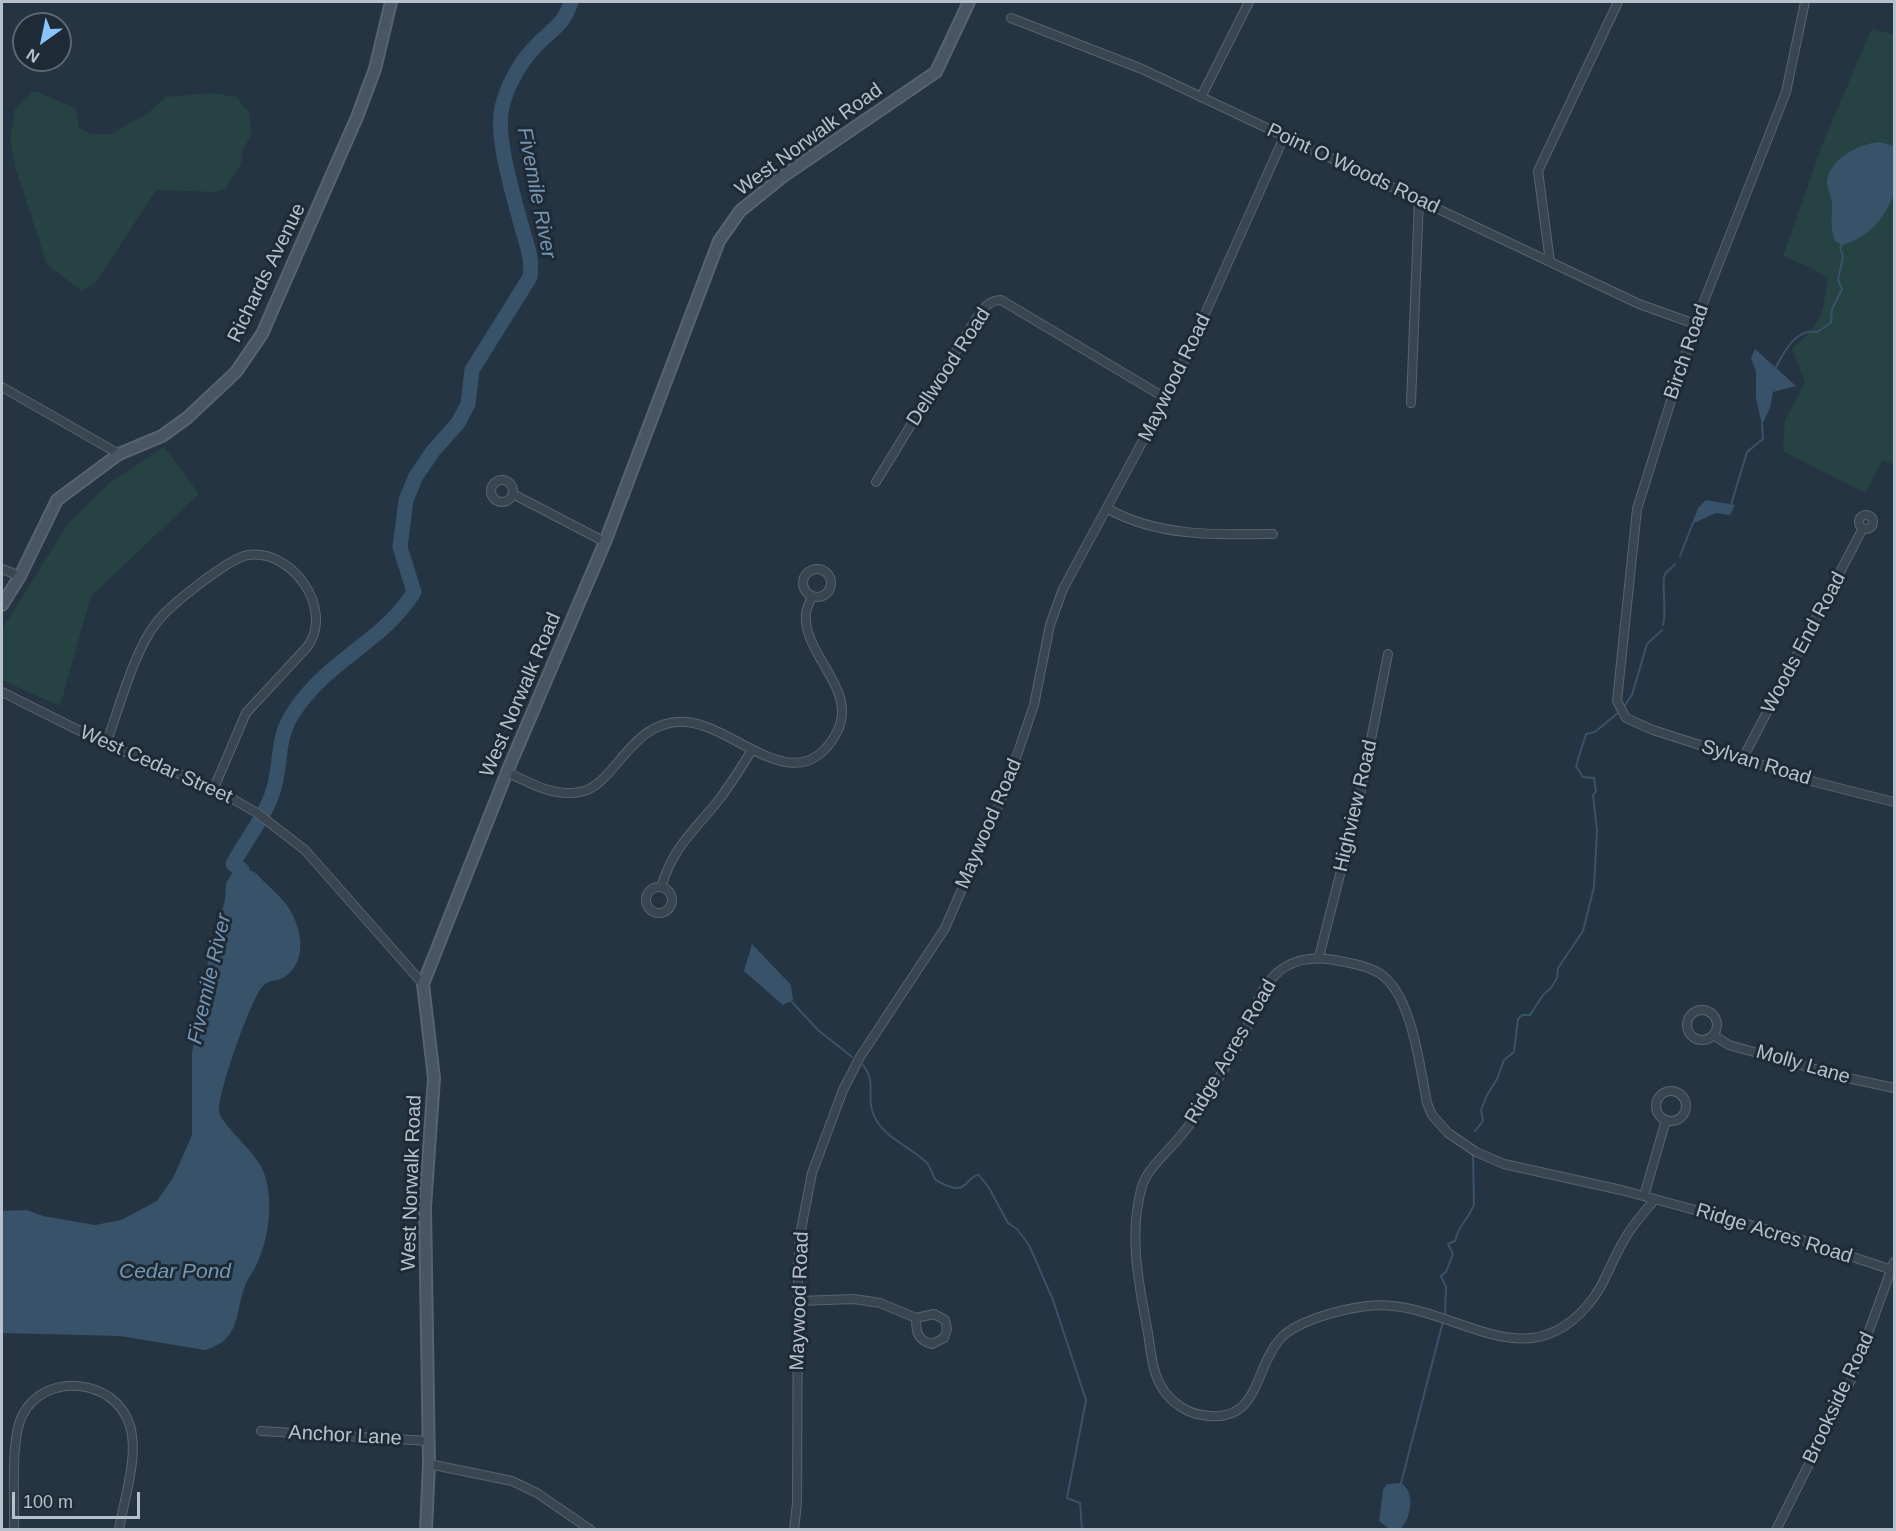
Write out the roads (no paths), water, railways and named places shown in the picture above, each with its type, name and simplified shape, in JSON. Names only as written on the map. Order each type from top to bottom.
[{"type":"main road","name":"Richards Avenue","points":[[2,605],[20,576],[57,500],[119,454],[162,436],[187,418],[236,372],[262,334],[357,117],[375,69],[391,2]]},
{"type":"main road","name":"West Norwalk Road","points":[[426,1530],[429,1441],[425,1207],[434,1078],[423,984],[507,772],[605,542],[661,380],[718,241],[731,221],[782,177],[936,72],[969,2]]},
{"type":"street","points":[[1201,97],[1249,2]]},
{"type":"street","points":[[1550,262],[1538,171],[1618,2]]},
{"type":"street","name":"Birch Road","points":[[1620,710],[1617,691],[1637,509],[1695,324],[1786,92],[1805,2]]},
{"type":"street","name":"Point O Woods Road","points":[[1011,18],[1080,43],[1201,97],[1639,304],[1695,324]]},
{"type":"street","name":"Maywood Road","points":[[794,1530],[797,1503],[800,1235],[812,1173],[830,1123],[860,1057],[945,928],[1004,793],[1023,742],[1057,604],[1070,574],[1167,399],[1284,137]]},
{"type":"street","points":[[1412,403],[1419,199]]},
{"type":"street","name":"Dellwood Road","points":[[876,482],[968,330],[988,303],[996,300],[1001,300],[1167,399]]},
{"type":"street","points":[[2,387],[119,454]]},
{"type":"street","points":[[513,494],[605,542]]},
{"type":"street","points":[[1108,509],[1140,523],[1173,531],[1210,535],[1273,534]]},
{"type":"street","name":"Woods End Road","points":[[1743,758],[1863,528]]},
{"type":"street","points":[[106,744],[144,644],[159,618],[228,563],[250,555],[271,557],[287,567],[310,594],[317,615],[315,632],[308,646],[246,713],[214,788]]},
{"type":"street","points":[[2,569],[20,576]]},
{"type":"street","points":[[507,772],[531,784],[560,793],[582,792],[597,784],[644,735],[665,724],[686,722],[709,728],[779,762],[802,764],[826,747],[838,730],[841,712],[837,687],[809,633],[806,613],[812,596]]},
{"type":"street","name":"Highview Road","points":[[1319,957],[1359,800],[1388,654]]},
{"type":"street","name":"West Cedar Street","points":[[2,692],[106,744],[214,788],[266,819],[305,850],[423,984]]},
{"type":"street","name":"Sylvan Road","points":[[1620,710],[1635,723],[1653,730],[1815,782],[1894,802]]},
{"type":"street","points":[[662,887],[671,858],[720,798],[752,750]]},
{"type":"street","name":"Ridge Acres Road","points":[[1655,1199],[1624,1239],[1604,1281],[1589,1304],[1559,1329],[1532,1339],[1519,1341],[1444,1318],[1379,1305],[1331,1314],[1303,1325],[1280,1339],[1249,1401],[1241,1410],[1209,1416],[1187,1411],[1170,1399],[1158,1381],[1136,1273],[1142,1187],[1193,1121],[1244,1034],[1262,992],[1271,979],[1291,963],[1319,957],[1369,968],[1387,979],[1406,1011],[1426,1103],[1432,1116],[1448,1133],[1474,1150],[1520,1169],[1644,1196],[1784,1234],[1893,1266]]},
{"type":"street","name":"Molly Lane","points":[[1700,1010],[1712,1013],[1717,1023],[1713,1035],[1703,1040],[1693,1037],[1687,1027],[1689,1016],[1700,1010]]},
{"type":"street","name":"Molly Lane","points":[[1713,1035],[1730,1045],[1843,1077],[1894,1088]]},
{"type":"street","points":[[1644,1196],[1666,1120]]},
{"type":"street","name":"Brookside Road","points":[[1776,1530],[1851,1380],[1893,1266]]},
{"type":"street","points":[[800,1301],[854,1299],[880,1303],[916,1318],[928,1314],[940,1316],[947,1324],[944,1338],[932,1344],[925,1342],[916,1333],[916,1318]]},
{"type":"street","points":[[14,1530],[16,1442],[22,1417],[38,1397],[59,1388],[79,1385],[91,1388],[110,1398],[129,1424],[132,1451],[119,1530]]},
{"type":"street","name":"Anchor Lane","points":[[261,1431],[429,1441]]},
{"type":"street","points":[[429,1464],[512,1481],[537,1493],[591,1530]]},
{"type":"water","points":[[1879,142],[1894,146],[1894,193],[1886,211],[1868,232],[1842,245],[1835,241],[1832,232],[1832,202],[1827,182],[1829,174],[1833,166],[1846,154],[1854,149]]},
{"type":"water","points":[[1755,349],[1796,386],[1773,392],[1770,408],[1762,425],[1756,398],[1756,372],[1751,358]]},
{"type":"water","points":[[1706,500],[1735,505],[1730,515],[1716,513],[1692,524],[1698,508]]},
{"type":"water","name":"Cedar Pond","points":[[234,870],[249,870],[256,873],[283,900],[294,918],[300,936],[300,953],[293,969],[286,976],[264,984],[257,996],[236,1048],[220,1101],[221,1117],[260,1165],[269,1196],[269,1220],[264,1244],[256,1266],[246,1283],[231,1332],[217,1345],[205,1350],[120,1336],[2,1333],[2,1211],[27,1210],[43,1216],[95,1225],[121,1220],[157,1201],[173,1178],[192,1135],[192,1053],[208,961],[225,900],[226,883]]},
{"type":"water","points":[[752,944],[791,985],[793,1000],[783,1005],[744,971]]},
{"type":"water","points":[[1401,1483],[1409,1493],[1409,1513],[1400,1529],[1388,1528],[1379,1521],[1383,1490],[1387,1484]]},
{"type":"waterway","name":"Fivemile River","points":[[242,870],[233,864],[271,798],[282,739],[295,710],[324,677],[387,625],[414,592],[400,547],[406,500],[416,476],[433,451],[458,423],[468,404],[472,370],[530,277],[531,263],[503,149],[500,119],[502,107],[519,67],[529,53],[560,22],[571,2]]},
{"type":"waterway","points":[[1776,367],[1787,348],[1797,337],[1817,332],[1831,323],[1832,309],[1842,289],[1838,280],[1843,256],[1840,248],[1842,244]]},
{"type":"waterway","points":[[1731,505],[1747,452],[1763,439],[1762,423]]},
{"type":"waterway","points":[[1680,556],[1693,523]]},
{"type":"waterway","points":[[1663,625],[1664,577],[1675,564]]},
{"type":"waterway","points":[[1623,708],[1632,695],[1647,644],[1662,630]]},
{"type":"waterway","points":[[1475,1131],[1483,1121],[1481,1110],[1504,1060],[1514,1052],[1518,1019],[1522,1015],[1530,1015],[1543,995],[1551,988],[1557,978],[1558,968],[1583,931],[1594,887],[1597,831],[1593,795],[1596,791],[1594,778],[1583,777],[1576,766],[1586,734],[1595,732],[1619,712]]},
{"type":"waterway","points":[[791,1001],[818,1030],[852,1057]]},
{"type":"waterway","points":[[863,1065],[870,1083],[871,1107],[882,1129],[927,1163],[935,1179],[942,1184],[955,1188],[961,1187],[979,1175],[989,1188],[1008,1223],[1017,1229],[1029,1245],[1053,1300],[1086,1400],[1067,1498],[1080,1503],[1082,1530]]},
{"type":"waterway","points":[[1401,1483],[1445,1314],[1446,1287],[1441,1276],[1446,1272],[1453,1254],[1448,1244],[1455,1241],[1474,1204],[1473,1153]]}]
